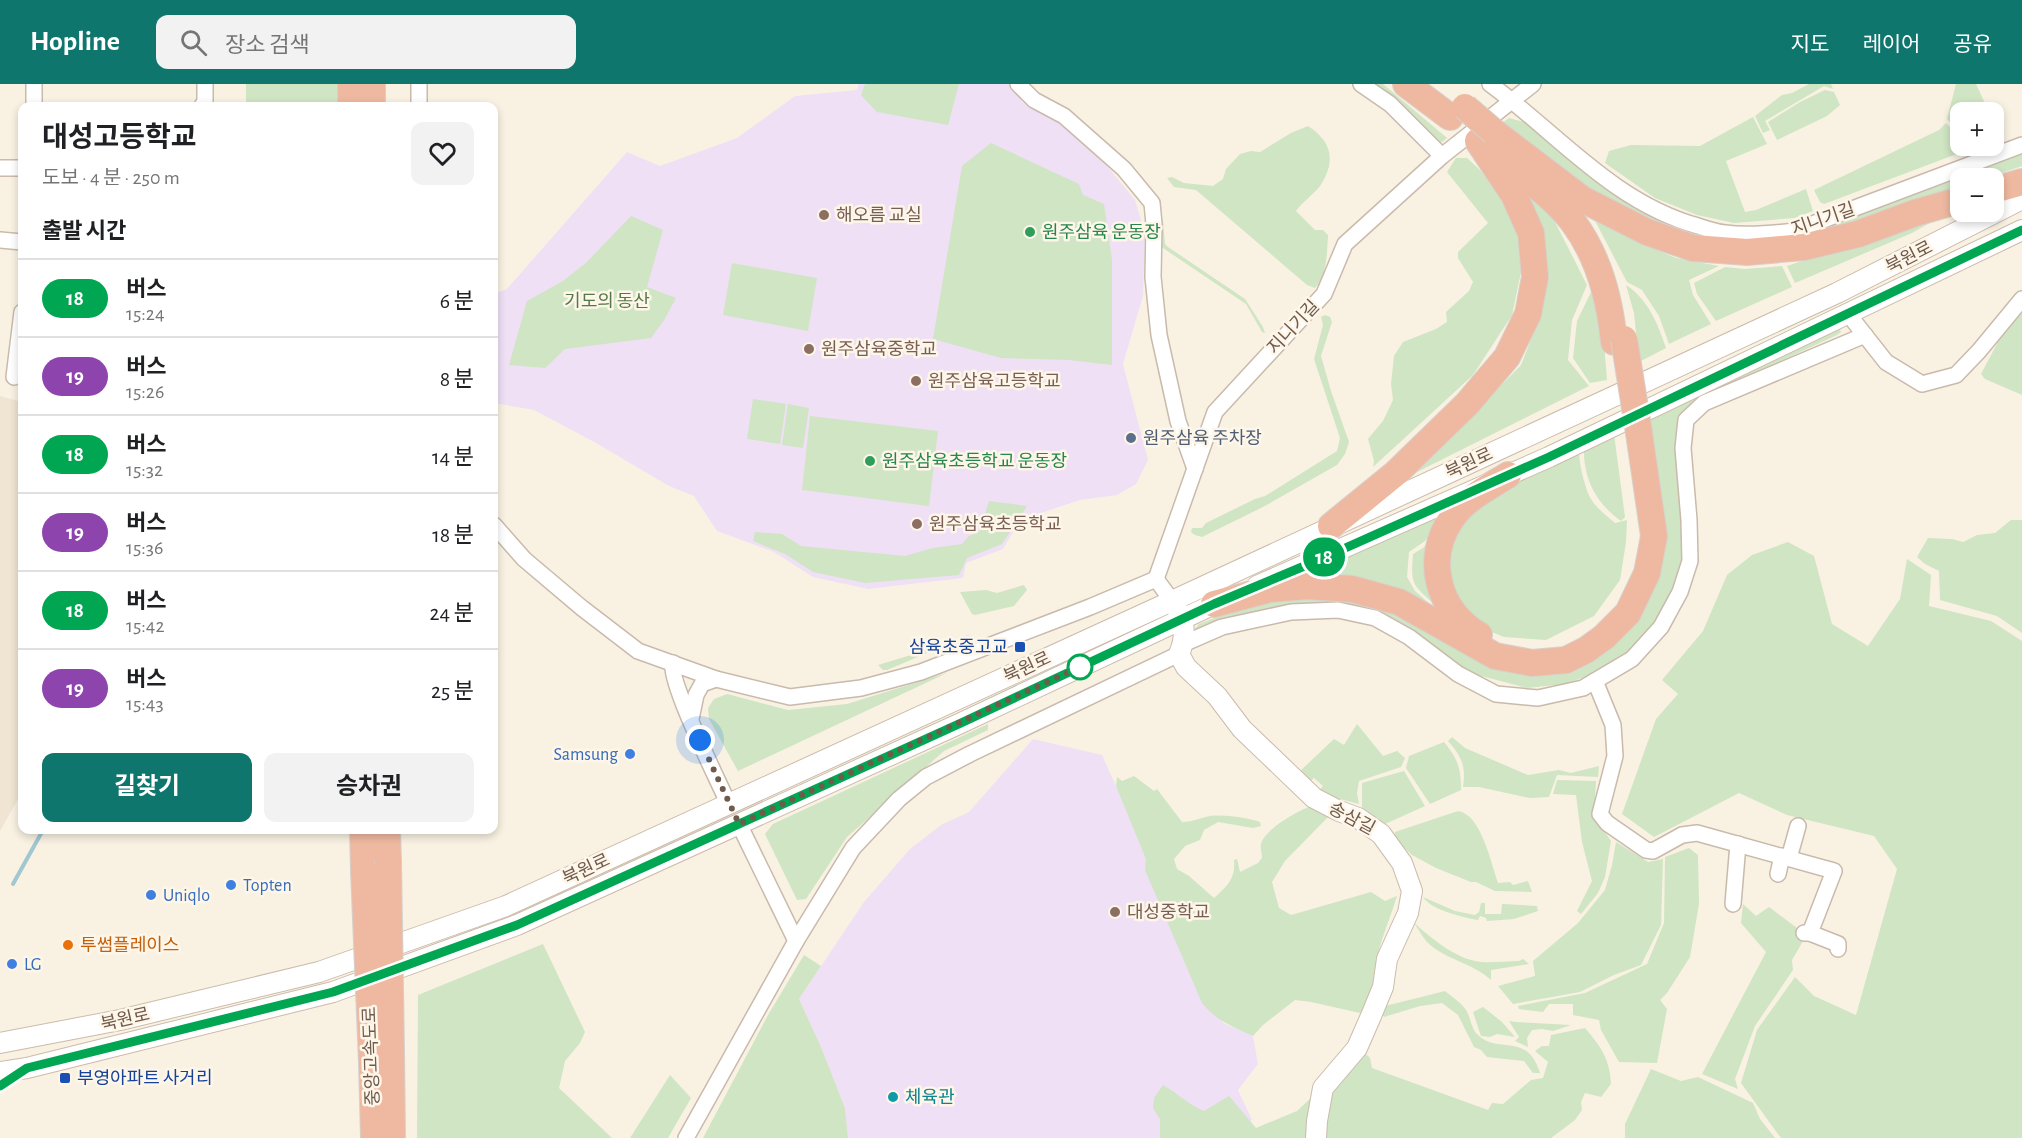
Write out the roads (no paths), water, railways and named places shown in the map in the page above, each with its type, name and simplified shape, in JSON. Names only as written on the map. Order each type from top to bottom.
[{"type":"highway","points":[[351,84],[351,102]]},
{"type":"highway","points":[[372,84],[372,102]]},
{"type":"highway","points":[[1406,84],[1458,112]]},
{"type":"highway","points":[[1214,604],[1269,589],[1306,586],[1352,589],[1399,602],[1495,656],[1532,663],[1566,660],[1586,650],[1604,637],[1628,613],[1647,573],[1654,536],[1634,435],[1619,340],[1603,280],[1587,243],[1572,221],[1486,136],[1458,112],[1436,84]]},
{"type":"highway","points":[[1486,136],[1582,199],[1647,232],[1693,248],[1747,252],[1804,247],[1858,234],[1950,203]]},
{"type":"highway","points":[[1331,526],[1396,473],[1467,404],[1507,357],[1528,314],[1535,277],[1531,233],[1486,136]]},
{"type":"highway","points":[[2004,187],[2022,182]]},
{"type":"highway","points":[[1508,476],[1484,490],[1454,516],[1444,531],[1436,556],[1437,580],[1449,606],[1467,628],[1492,642],[1528,650],[1570,644],[1594,629],[1617,604],[1635,572],[1642,536],[1634,435]]},
{"type":"highway","name":"중앙고속도로","points":[[363,834],[364,871],[392,1138]]},
{"type":"highway","name":"중앙고속도로","points":[[374,1138],[382,1057],[387,834]]},
{"type":"street","points":[[34,84],[34,102]]},
{"type":"street","points":[[204,102],[205,84]]},
{"type":"street","points":[[419,84],[419,102]]},
{"type":"street","points":[[1018,84],[1034,100],[1064,116],[1124,169],[1152,202],[1153,277],[1159,335],[1178,421],[1195,469]]},
{"type":"street","points":[[1361,84],[1390,104],[1442,156]]},
{"type":"street","name":"지니기길","points":[[1490,84],[1512,100],[1572,154],[1631,197],[1676,220],[1722,233],[1756,235],[1794,231],[2022,145]]},
{"type":"street","name":"지니기길","points":[[1156,579],[1215,412],[1324,294],[1345,244],[1442,156],[1533,84]]},
{"type":"street","points":[[0,168],[18,168]]},
{"type":"street","name":"북원로","points":[[4,1041],[120,1020],[319,972],[506,906],[1837,293],[2022,199]]},
{"type":"street","name":"북원로","points":[[0,1072],[27,1068],[333,992],[517,925],[1214,604],[1508,476],[1849,315],[2022,230]]},
{"type":"street","points":[[0,240],[18,242]]},
{"type":"street","points":[[1837,293],[1849,315],[1886,362],[1922,384],[1956,375],[2022,300]]},
{"type":"street","points":[[686,1138],[796,941],[853,848],[899,799],[926,777],[1222,627],[1291,612],[1338,610],[1375,618],[1409,637],[1458,674],[1496,694],[1538,698],[1583,688],[1632,659],[1661,627],[1680,592],[1690,561],[1683,448],[1686,420],[1704,403],[1865,335]]},
{"type":"street","points":[[12,376],[18,338]]},
{"type":"street","points":[[498,530],[524,559],[638,651],[716,679],[790,697],[861,688],[921,672],[1156,579],[1183,619],[1181,649]]},
{"type":"street","name":"송삼길","points":[[1181,649],[1186,667],[1217,696],[1242,729],[1314,798],[1358,818],[1381,834],[1402,863],[1412,891],[1408,913],[1387,959],[1383,987],[1371,1016],[1356,1048],[1323,1088],[1316,1138]]},
{"type":"street","points":[[674,663],[672,669],[678,691],[796,941]]},
{"type":"street","points":[[691,720],[696,695],[702,684],[716,679]]},
{"type":"street","points":[[1595,681],[1612,725],[1615,756],[1600,814],[1607,823],[1646,850],[1653,851],[1682,835],[1697,833],[1834,871],[1807,933],[1839,944],[1838,949]]},
{"type":"street","points":[[1778,874],[1798,826]]},
{"type":"street","points":[[1733,904],[1738,844]]},
{"type":"street","points":[[0,1086],[27,1068]]},
{"type":"waterway","points":[[13,884],[41,834]]},
{"type":"place","name":"해오름 교실","points":[[824,215]]},
{"type":"place","name":"원주삼육 운동장","points":[[1030,232]]},
{"type":"place","name":"원주삼육중학교","points":[[809,349]]},
{"type":"place","name":"원주삼육고등학교","points":[[916,381]]},
{"type":"place","name":"원주삼육 주차장","points":[[1131,438]]},
{"type":"place","name":"원주삼육초등학교 운동장","points":[[870,461]]},
{"type":"place","name":"원주삼육초등학교","points":[[917,524]]},
{"type":"place","name":"삼육초중고교","points":[[1020,647]]},
{"type":"place","name":"Samsung","points":[[630,754]]},
{"type":"place","name":"Topten","points":[[231,885]]},
{"type":"place","name":"Uniqlo","points":[[151,895]]},
{"type":"place","name":"대성중학교","points":[[1115,912]]},
{"type":"place","name":"투썸플레이스","points":[[68,945]]},
{"type":"place","name":"LG","points":[[12,964]]},
{"type":"place","name":"부영아파트 사거리","points":[[65,1078]]},
{"type":"place","name":"체육관","points":[[893,1097]]},
{"type":"park label","name":"기도의 동산","points":[[607,301]]}]
